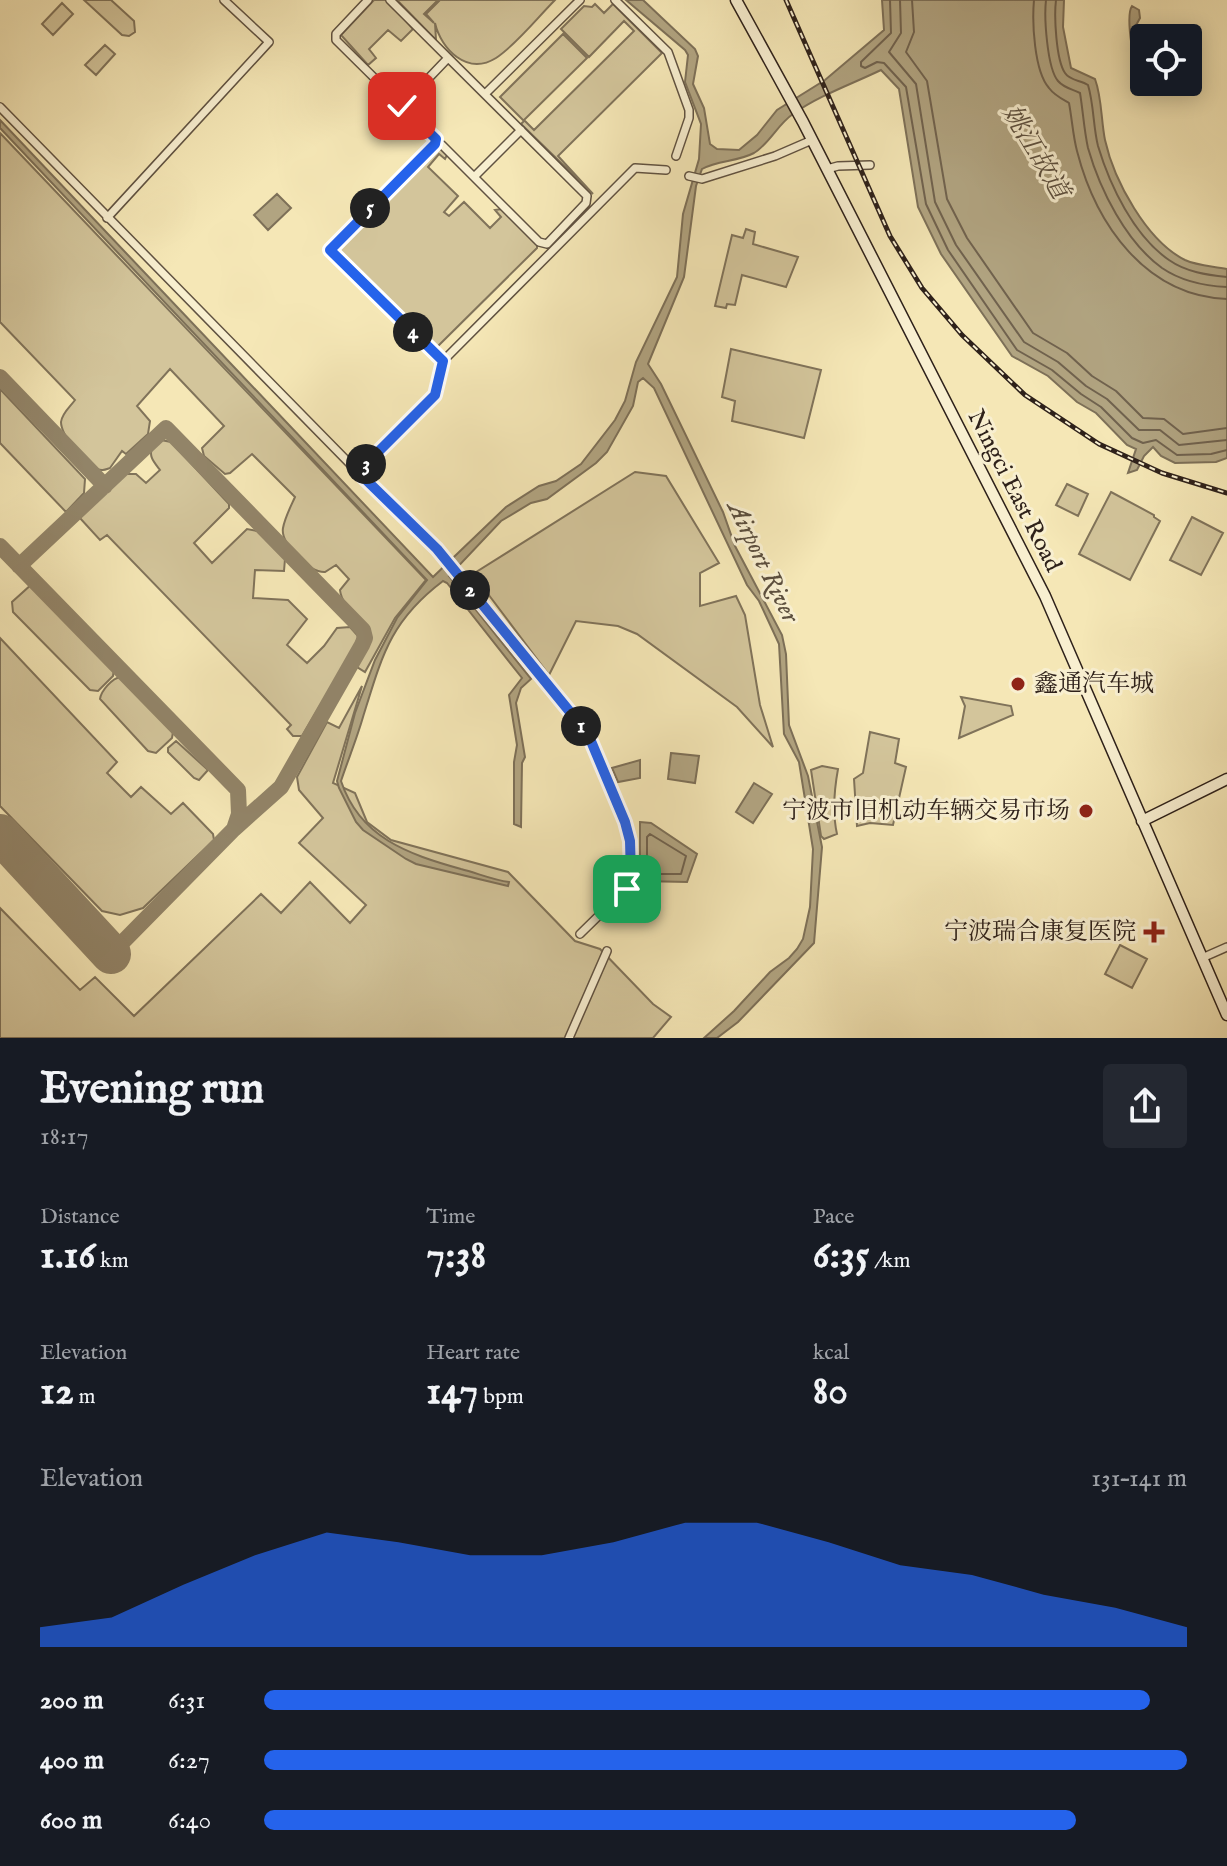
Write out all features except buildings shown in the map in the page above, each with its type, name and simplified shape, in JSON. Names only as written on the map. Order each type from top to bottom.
[{"type":"main road","name":"Ningci East Road","points":[[736,0],[803,122],[1045,596],[1227,1015]]},
{"type":"main road","points":[[1142,821],[1227,779]]},
{"type":"street","points":[[107,218],[269,42],[224,0]]},
{"type":"street","points":[[368,0],[335,37],[436,139],[435,144],[330,250],[443,361]]},
{"type":"street","points":[[390,0],[587,196],[586,203],[547,244],[539,242],[442,145],[435,144]]},
{"type":"street","points":[[485,94],[580,0]]},
{"type":"street","points":[[615,0],[671,56],[689,110],[676,156]]},
{"type":"street","points":[[402,106],[448,58]]},
{"type":"street","points":[[0,107],[437,549],[588,734],[625,822],[631,858],[628,887],[580,934]]},
{"type":"street","points":[[474,177],[521,130]]},
{"type":"street","points":[[689,176],[702,179],[775,156],[812,140]]},
{"type":"street","points":[[827,169],[870,165]]},
{"type":"street","points":[[358,472],[435,395],[443,361],[635,168],[666,170]]},
{"type":"street","points":[[1202,958],[1227,947]]},
{"type":"street","points":[[569,1038],[607,951]]},
{"type":"shaded area","points":[[84,0],[111,0],[134,21],[135,32],[129,36],[122,35]]},
{"type":"shaded area","points":[[374,0],[388,0],[413,29],[401,41],[388,30],[369,49],[376,58],[368,65],[341,35]]},
{"type":"shaded area","points":[[397,0],[438,0],[424,14],[434,23],[426,14],[440,0],[555,0],[504,52],[485,63],[475,64],[466,62],[449,50],[435,23],[436,40]]},
{"type":"shaded area","points":[[62,3],[73,14],[53,35],[42,24]]},
{"type":"shaded area","points":[[595,4],[604,13],[613,4],[662,53],[558,156],[593,194],[521,124],[524,121],[500,97],[563,34],[587,58],[524,120],[534,130],[634,31],[624,21],[589,57],[561,29],[584,6],[592,7]]},
{"type":"shaded area","points":[[105,45],[115,54],[96,75],[85,65]]},
{"type":"shaded area","points":[[0,133],[426,580],[395,618],[365,672],[357,667],[371,637],[342,597],[340,590],[349,579],[336,565],[325,572],[311,568],[291,549],[283,535],[283,528],[295,497],[252,454],[225,474],[204,456],[202,448],[224,426],[170,369],[137,406],[150,421],[148,434],[126,454],[122,451],[110,468],[100,470],[92,466],[69,441],[61,422],[75,400],[0,322]]},
{"type":"shaded area","points":[[437,147],[447,155],[445,159],[439,154],[428,167],[458,196],[444,212],[449,216],[464,202],[490,228],[501,217],[495,210],[502,209],[537,244],[537,248],[435,349],[337,248]]},
{"type":"shaded area","points":[[746,229],[755,232],[753,244],[798,257],[786,287],[742,275],[735,305],[727,304],[726,308],[715,306],[732,235],[743,238]]},
{"type":"shaded area","points":[[731,349],[821,370],[804,438],[732,421],[735,401],[722,397]]},
{"type":"shaded area","points":[[0,389],[85,479],[84,493],[66,512],[0,443]]},
{"type":"shaded area","points":[[161,440],[171,442],[229,504],[229,508],[194,543],[212,563],[247,529],[257,531],[285,559],[284,571],[255,570],[253,598],[288,600],[307,619],[287,645],[307,663],[337,628],[350,627],[358,636],[356,645],[302,736],[293,736],[287,729],[291,725],[107,535],[100,540],[79,517],[123,474],[136,474],[146,483],[160,470],[151,452],[153,445]]},
{"type":"shaded area","points":[[635,472],[666,476],[719,563],[700,573],[700,606],[736,596],[745,615],[760,705],[773,747],[737,707],[637,634],[618,626],[576,621],[549,675],[473,574]]},
{"type":"shaded area","points":[[1067,484],[1088,494],[1078,516],[1056,505]]},
{"type":"shaded area","points":[[1111,492],[1160,521],[1130,580],[1079,554]]},
{"type":"shaded area","points":[[1192,517],[1223,533],[1201,575],[1170,560]]},
{"type":"shaded area","points":[[32,584],[114,669],[113,676],[98,691],[90,690],[13,612],[12,602]]},
{"type":"shaded area","points":[[0,638],[117,762],[107,773],[131,797],[141,787],[171,814],[183,803],[213,834],[214,840],[143,908],[120,915],[102,911],[0,806]]},
{"type":"shaded area","points":[[121,677],[173,732],[172,738],[156,753],[148,751],[100,699],[108,685]]},
{"type":"shaded area","points":[[362,686],[333,783],[355,793],[367,822],[391,840],[508,872],[575,941],[600,949],[653,1004],[671,1017],[653,1038],[0,1038],[0,908],[80,990],[95,977],[134,1016],[261,894],[281,913],[310,882],[350,923],[366,905],[299,843],[323,818],[299,790],[297,777],[327,722],[339,728]]},
{"type":"shaded area","points":[[961,697],[1011,706],[1013,715],[959,738],[965,706]]},
{"type":"shaded area","points":[[870,732],[899,739],[895,763],[906,767],[893,825],[870,823],[857,826],[854,779],[863,773]]},
{"type":"shaded area","points":[[176,741],[208,770],[199,780],[168,752]]},
{"type":"shaded area","points":[[822,766],[838,769],[834,802],[837,834],[824,839],[811,770]]},
{"type":"shaded area","points":[[1120,945],[1147,959],[1132,988],[1105,974]]},
{"type":"water","name":"姚江故道","points":[[626,0],[643,0],[695,49],[698,56],[693,84],[704,108],[710,144],[717,149],[739,150],[757,135],[777,110],[825,80],[884,30],[882,0],[1064,0],[1063,27],[1071,68],[1095,79],[1109,156],[1134,208],[1171,251],[1190,262],[1227,269],[1227,458],[1216,462],[1175,463],[1161,456],[1153,447],[1137,470],[1128,473],[1136,449],[1127,445],[1096,413],[1077,402],[1048,376],[1012,356],[941,254],[918,207],[899,89],[881,70],[803,107],[754,153],[702,169],[696,186],[684,277],[648,364],[661,384],[723,512],[735,546],[782,635],[786,654],[789,725],[808,776],[822,847],[814,943],[738,1022],[717,1038],[704,1038],[770,972],[789,958],[803,939],[810,907],[813,849],[799,762],[784,734],[779,644],[759,601],[747,585],[654,388],[643,378],[638,382],[633,406],[607,452],[596,463],[547,499],[531,503],[501,521],[449,576],[531,679],[521,688],[516,703],[525,757],[522,763],[521,827],[514,824],[517,745],[509,695],[522,678],[443,581],[411,611],[390,641],[341,781],[349,801],[373,830],[405,850],[509,882],[508,886],[416,864],[363,830],[356,822],[337,781],[355,713],[375,660],[397,618],[427,580],[0,128],[0,120],[433,577],[506,507],[581,464],[615,420],[625,401],[636,362],[677,277],[683,214],[699,159],[701,124],[685,82],[688,55],[685,50]]},
{"type":"water","points":[[1132,6],[1139,10],[1140,18],[1137,24],[1130,24],[1130,32],[1129,20]]},
{"type":"water","points":[[277,194],[291,208],[268,230],[254,215]]},
{"type":"water","points":[[671,753],[699,756],[695,783],[668,779]]},
{"type":"water","points":[[640,760],[640,778],[618,782],[612,768]]},
{"type":"water","points":[[754,783],[772,794],[753,823],[736,812]]},
{"type":"water","points":[[640,822],[651,823],[697,854],[687,882],[640,881]]},
{"type":"taxiway","points":[[0,377],[105,486]]},
{"type":"taxiway","points":[[19,566],[166,428],[363,630],[365,638],[362,645],[281,787],[234,829]]},
{"type":"taxiway","points":[[0,546],[238,790],[239,814],[234,829],[111,954]]},
{"type":"runway","points":[[0,834],[111,954]]},
{"type":"railway","points":[[786,0],[890,236],[922,288],[962,335],[1025,395],[1099,444],[1162,473],[1227,493]]},
{"type":"place","name":"鑫通汽车城","points":[[1018,684]]},
{"type":"place","name":"宁波市旧机动车辆交易市场","points":[[1086,811]]},
{"type":"place","name":"宁波瑞合康复医院","points":[[1154,932]]},
{"type":"route","points":[[402,106],[436,139],[435,144],[330,250],[443,361],[435,395],[358,472],[437,549],[588,734],[630,841],[631,876],[627,889]]},
{"type":"water label","name":"Airport River","points":[[763,562]]}]
